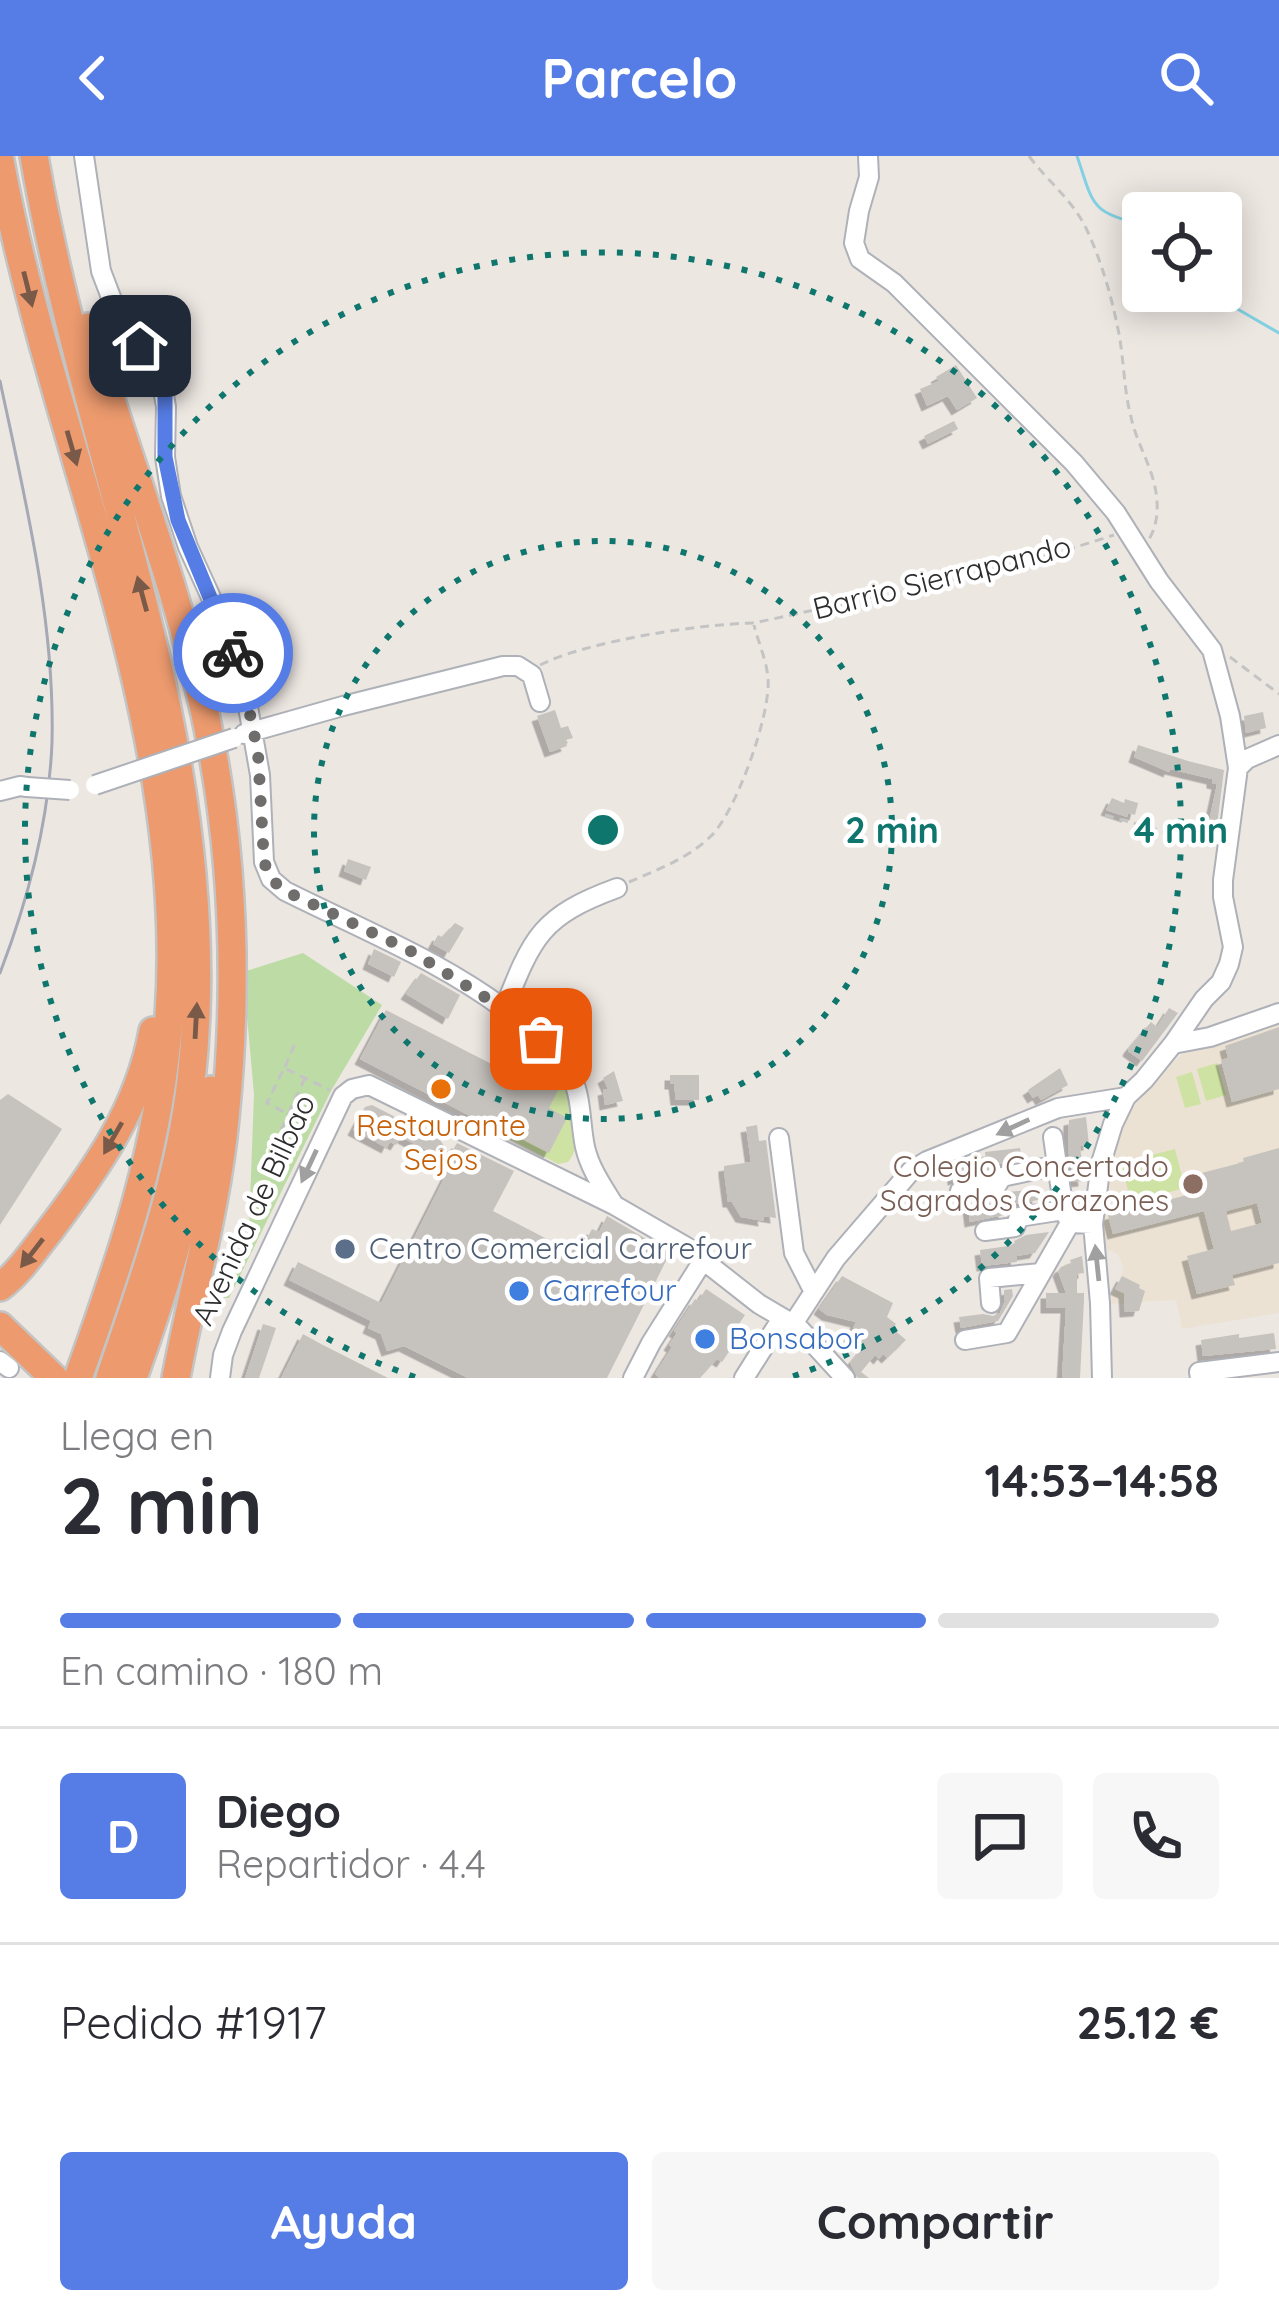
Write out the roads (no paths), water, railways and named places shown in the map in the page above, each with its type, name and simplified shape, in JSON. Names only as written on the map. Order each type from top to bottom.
[{"type":"highway","points":[[34,156],[64,301],[159,664],[183,790],[196,923],[194,1052],[180,1149],[155,1245],[110,1378]]},
{"type":"highway","points":[[47,156],[85,316],[188,645],[226,838],[232,913],[226,1112],[207,1240],[176,1378]]},
{"type":"highway","points":[[0,161],[40,335],[128,642],[158,782],[171,908],[165,1061],[137,1207],[71,1376],[5,1347]]},
{"type":"highway","points":[[0,1287],[24,1264],[102,1158],[143,1074],[159,988],[158,782]]},
{"type":"highway","points":[[133,1378],[182,1231],[212,1090],[222,973],[220,811]]},
{"type":"street","points":[[84,156],[100,271],[117,313],[162,383],[171,496],[234,655],[254,730],[264,862],[277,886],[409,950],[504,1009],[558,1055],[571,1076],[582,1114],[583,1190]]},
{"type":"street","points":[[868,156],[869,177],[854,244],[860,260],[894,283],[1074,463],[1212,650],[1229,716],[1238,768],[1223,897],[1233,947],[1221,982],[1126,1097],[1101,1163],[1093,1224],[1102,1378]]},
{"type":"street","points":[[0,774],[16,788],[70,790],[95,785],[254,730],[502,666],[528,671],[540,702]]},
{"type":"street","points":[[1238,768],[1279,745]]},
{"type":"street","points":[[504,1009],[540,934],[576,903],[617,888]]},
{"type":"street","points":[[1173,1044],[1210,1037],[1279,1013]]},
{"type":"street","name":"Avenida de Bilbao","points":[[220,1378],[223,1354],[240,1312],[343,1096],[358,1087],[376,1087],[561,1180]]},
{"type":"street","points":[[744,1378],[836,1258],[911,1171],[1037,1115],[1126,1097]]},
{"type":"street","points":[[965,1340],[1007,1333],[1041,1273],[1066,1212],[1053,1137]]},
{"type":"street","points":[[779,1138],[794,1253],[814,1292]]},
{"type":"street","points":[[561,1180],[577,1171],[583,1153]]},
{"type":"street","points":[[583,1153],[614,1205]]},
{"type":"street","points":[[961,1191],[997,1185],[1002,1177],[1057,1165]]},
{"type":"street","points":[[561,1180],[614,1205],[704,1259],[759,1304],[809,1336],[845,1378]]},
{"type":"street","points":[[985,1231],[1015,1226],[1019,1217],[1066,1212],[1096,1201]]},
{"type":"street","points":[[1066,1212],[1093,1224]]},
{"type":"street","points":[[633,1378],[704,1259]]},
{"type":"street","points":[[991,1303],[989,1278],[1041,1273]]},
{"type":"street","points":[[1201,1378],[1199,1372],[1279,1362]]},
{"type":"waterway","points":[[1077,156],[1096,204],[1122,219]]},
{"type":"waterway","points":[[1242,312],[1279,333]]},
{"type":"railway","points":[[0,381],[43,605],[52,696],[47,801],[20,917],[0,973]]},
{"type":"place","name":"Restaurante Sejos","points":[[441,1089]]},
{"type":"place","name":"Colegio Concertado Sagrados Corazones","points":[[1193,1184]]},
{"type":"place","name":"Centro Comercial Carrefour","points":[[345,1249]]},
{"type":"place","name":"Carrefour","points":[[519,1291]]},
{"type":"place","name":"Bonsabor","points":[[705,1339]]}]
